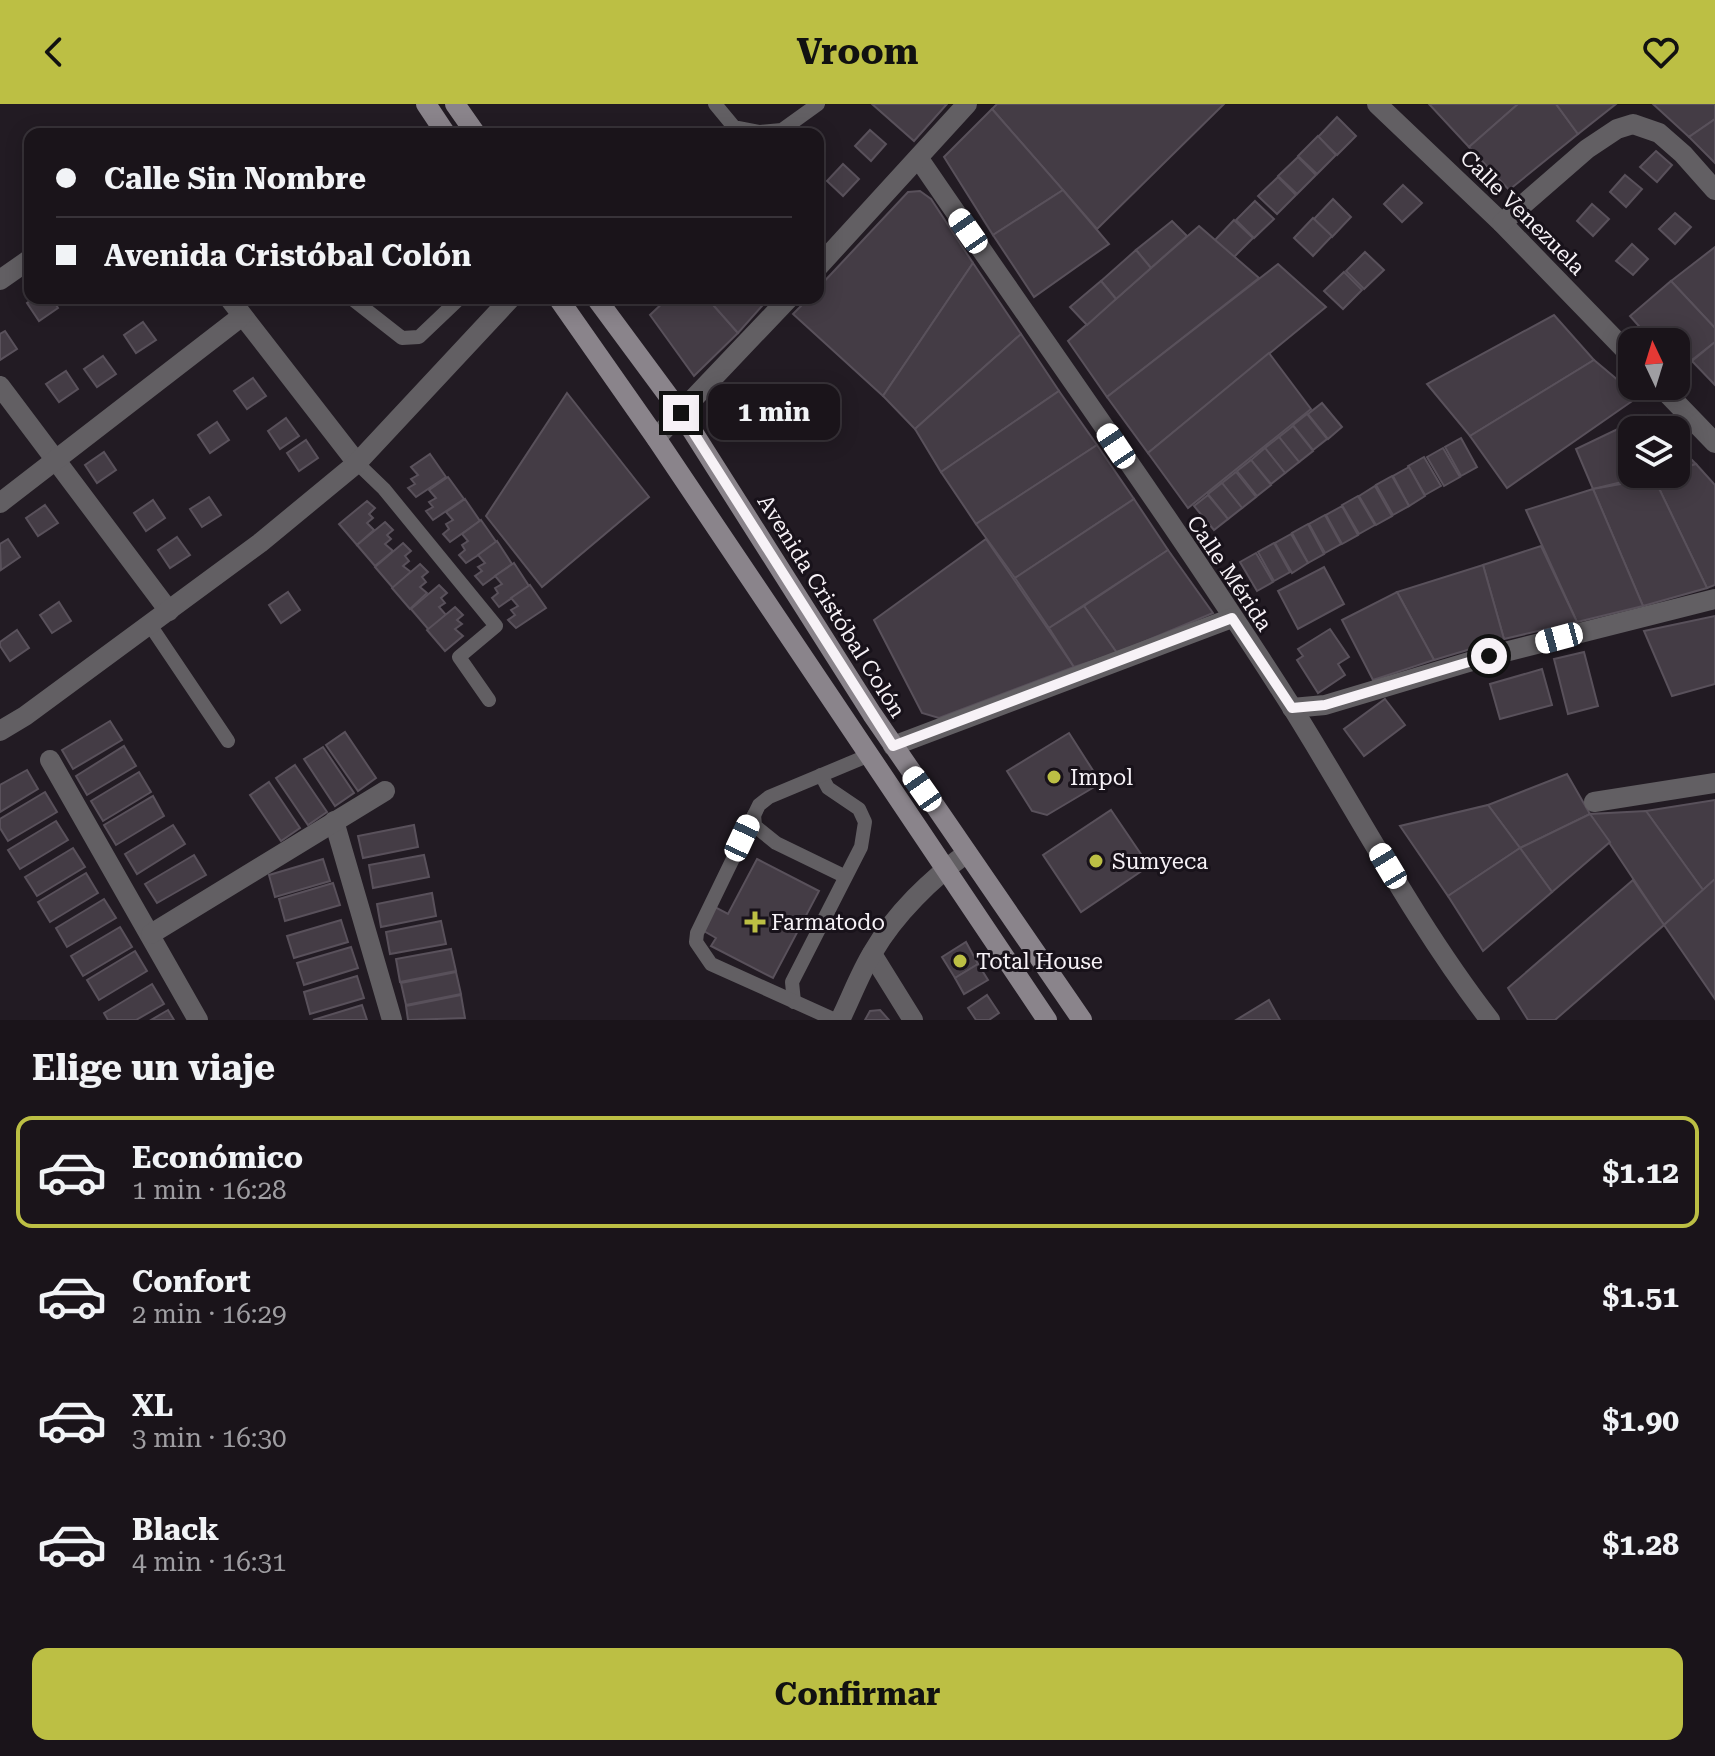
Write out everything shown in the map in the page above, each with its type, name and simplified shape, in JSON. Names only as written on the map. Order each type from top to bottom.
[{"type":"street","points":[[426,104],[442,128]]},
{"type":"street","points":[[455,104],[472,128]]},
{"type":"street","points":[[824,261],[967,104]]},
{"type":"street","name":"Calle Venezuela","points":[[1377,104],[1502,223],[1618,343]]},
{"type":"street","points":[[1502,223],[1587,149],[1617,129],[1633,124],[1659,133],[1683,154],[1715,190]]},
{"type":"street","name":"Calle Mérida","points":[[919,159],[1292,708],[1452,970],[1490,1020]]},
{"type":"street","points":[[0,280],[24,263]]},
{"type":"street","points":[[233,304],[357,463]]},
{"type":"street","points":[[0,731],[25,716],[260,543],[357,463],[505,304]]},
{"type":"street","points":[[562,304],[656,438],[1047,1020]]},
{"type":"street","name":"Avenida Cristóbal Colón","points":[[600,304],[681,413],[893,746],[1082,1020]]},
{"type":"street","points":[[656,438],[783,304]]},
{"type":"street","points":[[0,503],[242,316]]},
{"type":"street","points":[[0,386],[169,611]]},
{"type":"street","points":[[1674,400],[1715,443]]},
{"type":"street","points":[[1292,708],[1325,705],[1489,656],[1715,599]]},
{"type":"street","points":[[893,746],[1232,618]]},
{"type":"street","points":[[50,760],[198,1020]]},
{"type":"street","points":[[1594,802],[1715,783]]},
{"type":"street","points":[[151,934],[385,791]]},
{"type":"street","points":[[334,821],[392,1020]]},
{"type":"street","points":[[838,1020],[872,954],[892,924],[945,869],[967,853]]},
{"type":"street","points":[[872,954],[913,1020]]},
{"type":"lane","points":[[715,104],[734,127],[739,128]]},
{"type":"lane","points":[[785,128],[818,104]]},
{"type":"lane","points":[[364,304],[402,338],[419,337],[454,304]]},
{"type":"lane","points":[[357,463],[384,489],[496,626],[459,657],[489,700]]},
{"type":"lane","points":[[150,625],[228,741]]},
{"type":"lane","points":[[838,1020],[711,964],[696,942],[697,933],[759,805],[769,797],[867,756]]},
{"type":"lane","points":[[794,1002],[792,982],[861,847],[865,822],[859,809],[828,788],[821,775]]},
{"type":"lane","points":[[754,815],[755,826],[776,843],[844,876]]},
{"type":"building","points":[[872,104],[947,104],[914,141]]},
{"type":"building","points":[[997,104],[1224,104],[1097,229],[992,109]]},
{"type":"building","points":[[1429,104],[1518,104],[1469,147]]},
{"type":"building","points":[[1518,104],[1556,104],[1578,134],[1509,190],[1469,147]]},
{"type":"building","points":[[1556,104],[1616,104],[1578,134]]},
{"type":"building","points":[[1653,104],[1715,104],[1715,119],[1689,137]]},
{"type":"building","points":[[992,109],[1063,190],[993,235],[944,157]]},
{"type":"building","points":[[1337,117],[1356,136],[1337,155],[1318,137]]},
{"type":"building","points":[[1715,119],[1715,163],[1689,137]]},
{"type":"building","points":[[870,130],[886,144],[871,161],[855,146]]},
{"type":"building","points":[[1318,136],[1336,155],[1317,174],[1298,156]]},
{"type":"building","points":[[1656,151],[1672,165],[1657,182],[1640,167]]},
{"type":"building","points":[[1298,157],[1316,175],[1297,194],[1278,176]]},
{"type":"building","points":[[843,164],[859,179],[843,196],[827,181]]},
{"type":"building","points":[[1625,175],[1642,189],[1626,207],[1610,192]]},
{"type":"building","points":[[1278,177],[1296,195],[1277,214],[1258,196]]},
{"type":"building","points":[[1403,185],[1422,203],[1402,222],[1384,204]]},
{"type":"building","points":[[1063,190],[1109,244],[1034,297],[993,235]]},
{"type":"building","points":[[920,191],[931,199],[973,263],[883,396],[793,314],[803,304],[824,304],[824,282],[908,192]]},
{"type":"building","points":[[1333,199],[1351,217],[1332,237],[1314,219]]},
{"type":"building","points":[[1255,201],[1274,219],[1254,238],[1236,220]]},
{"type":"building","points":[[1592,204],[1609,219],[1593,236],[1577,221]]},
{"type":"building","points":[[1675,213],[1691,227],[1675,244],[1659,229]]},
{"type":"building","points":[[1313,218],[1332,236],[1313,256],[1294,238]]},
{"type":"building","points":[[1234,220],[1253,238],[1233,258],[1215,240]]},
{"type":"building","points":[[1172,221],[1187,236],[1151,268],[1136,250]]},
{"type":"building","points":[[1199,226],[1259,278],[1107,397],[1068,341]]},
{"type":"building","points":[[1632,244],[1648,259],[1633,275],[1616,261]]},
{"type":"building","points":[[1715,247],[1715,328],[1671,281]]},
{"type":"building","points":[[1136,250],[1151,268],[1116,299],[1101,281]]},
{"type":"building","points":[[1365,252],[1384,270],[1364,289],[1346,271]]},
{"type":"building","points":[[973,263],[1021,334],[915,429],[883,396]]},
{"type":"building","points":[[1278,264],[1326,307],[1148,453],[1107,397]]},
{"type":"building","points":[[1344,272],[1362,290],[1343,309],[1324,291]]},
{"type":"building","points":[[1101,281],[1116,299],[1087,325],[1070,307]]},
{"type":"building","points":[[1671,281],[1715,328],[1715,342],[1690,361],[1690,328],[1641,328],[1630,316]]},
{"type":"building","points":[[28,304],[56,304],[58,308],[39,321]]},
{"type":"building","points":[[662,304],[712,304],[738,333],[694,376],[650,315]]},
{"type":"building","points":[[712,304],[764,304],[738,333]]},
{"type":"building","points":[[1554,315],[1594,360],[1470,436],[1427,384]]},
{"type":"building","points":[[143,322],[156,340],[136,353],[124,335]]},
{"type":"building","points":[[5,331],[17,349],[0,360],[0,334]]},
{"type":"building","points":[[1021,334],[1059,391],[941,472],[915,429]]},
{"type":"building","points":[[1715,342],[1715,385],[1692,361]]},
{"type":"building","points":[[1269,353],[1311,409],[1188,508],[1148,453]]},
{"type":"building","points":[[103,356],[116,374],[97,387],[84,369]]},
{"type":"building","points":[[1594,360],[1618,380],[1618,400],[1634,400],[1507,488],[1470,436]]},
{"type":"building","points":[[66,371],[78,389],[59,402],[46,384]]},
{"type":"building","points":[[253,378],[266,396],[247,409],[234,391]]},
{"type":"building","points":[[1059,391],[1097,445],[976,524],[941,472]]},
{"type":"building","points":[[567,393],[649,497],[542,587],[486,516]]},
{"type":"building","points":[[1322,403],[1342,427],[1328,439],[1308,414]]},
{"type":"building","points":[[1307,414],[1327,439],[1313,450],[1293,425]]},
{"type":"building","points":[[286,418],[299,436],[280,449],[268,431]]},
{"type":"building","points":[[217,422],[229,440],[210,453],[198,435]]},
{"type":"building","points":[[1293,426],[1313,451],[1299,462],[1279,437]]},
{"type":"building","points":[[1618,429],[1618,483],[1593,489],[1576,449]]},
{"type":"building","points":[[1279,437],[1299,462],[1285,473],[1265,448]]},
{"type":"building","points":[[1461,438],[1477,467],[1461,476],[1445,447]]},
{"type":"building","points":[[306,440],[318,458],[299,471],[287,453]]},
{"type":"building","points":[[1097,445],[1134,499],[1015,578],[976,524]]},
{"type":"building","points":[[1265,448],[1285,473],[1271,484],[1251,460]]},
{"type":"building","points":[[1443,448],[1460,477],[1444,486],[1427,457]]},
{"type":"building","points":[[104,452],[116,470],[97,483],[85,465]]},
{"type":"building","points":[[430,454],[446,477],[416,497],[408,488],[415,484],[411,479],[418,475],[411,467]]},
{"type":"building","points":[[1424,457],[1441,486],[1425,495],[1408,466]]},
{"type":"building","points":[[1251,460],[1271,485],[1257,496],[1237,471]]},
{"type":"building","points":[[1696,464],[1715,485],[1715,585],[1707,588],[1659,488],[1690,488],[1690,466]]},
{"type":"building","points":[[1409,467],[1425,496],[1409,506],[1393,476]]},
{"type":"building","points":[[1236,472],[1256,497],[1242,508],[1222,483]]},
{"type":"building","points":[[1392,476],[1409,506],[1393,515],[1376,485]]},
{"type":"building","points":[[448,477],[464,499],[433,520],[426,511],[433,507],[429,502],[436,498],[429,490]]},
{"type":"building","points":[[1222,483],[1242,508],[1228,519],[1208,494]]},
{"type":"building","points":[[1618,484],[1618,488],[1659,488],[1707,588],[1643,606],[1593,489]]},
{"type":"building","points":[[1375,486],[1392,516],[1376,525],[1359,496]]},
{"type":"building","points":[[1593,489],[1643,606],[1577,622],[1526,510]]},
{"type":"building","points":[[1208,495],[1228,519],[1214,530],[1194,506]]},
{"type":"building","points":[[1358,496],[1375,525],[1359,534],[1342,505]]},
{"type":"building","points":[[209,497],[221,515],[202,527],[190,509]]},
{"type":"building","points":[[465,499],[480,521],[450,542],[443,534],[449,529],[446,524],[453,520],[446,512]]},
{"type":"building","points":[[1134,499],[1168,550],[1049,628],[1015,578]]},
{"type":"building","points":[[153,500],[165,518],[146,531],[134,513]]},
{"type":"building","points":[[367,501],[375,508],[369,514],[373,518],[367,523],[374,530],[357,545],[339,524]]},
{"type":"building","points":[[45,505],[58,523],[38,536],[26,518]]},
{"type":"building","points":[[1342,506],[1358,535],[1342,544],[1326,515]]},
{"type":"building","points":[[1325,515],[1341,544],[1325,553],[1309,524]]},
{"type":"building","points":[[481,520],[497,543],[466,563],[459,555],[465,550],[462,545],[468,541],[462,534]]},
{"type":"building","points":[[385,522],[393,530],[387,535],[391,539],[385,544],[393,551],[375,566],[357,545]]},
{"type":"building","points":[[1308,524],[1324,554],[1308,563],[1292,533]]},
{"type":"building","points":[[1291,534],[1308,563],[1292,573],[1275,543]]},
{"type":"building","points":[[177,537],[190,555],[170,568],[158,550]]},
{"type":"building","points":[[8,539],[20,557],[1,570],[0,544]]},
{"type":"building","points":[[986,539],[1074,667],[939,718],[922,713],[874,620]]},
{"type":"building","points":[[497,541],[512,564],[483,585],[475,576],[482,571],[478,567],[485,563],[478,555]]},
{"type":"building","points":[[403,543],[411,551],[405,556],[409,561],[403,566],[411,572],[393,588],[375,567]]},
{"type":"building","points":[[1274,543],[1290,572],[1274,581],[1258,552]]},
{"type":"building","points":[[1541,546],[1577,622],[1504,639],[1483,565]]},
{"type":"building","points":[[1168,550],[1213,613],[1117,653],[1084,606]]},
{"type":"building","points":[[1256,553],[1273,582],[1257,591],[1240,562]]},
{"type":"building","points":[[514,563],[529,586],[499,607],[492,598],[498,593],[495,588],[502,584],[495,576]]},
{"type":"building","points":[[420,564],[428,572],[422,577],[426,582],[420,587],[427,593],[410,609],[392,588]]},
{"type":"building","points":[[1483,565],[1504,639],[1434,660],[1397,592]]},
{"type":"building","points":[[1324,567],[1344,604],[1298,629],[1278,591]]},
{"type":"building","points":[[439,585],[447,593],[441,598],[445,603],[439,607],[446,615],[429,630],[411,609]]},
{"type":"building","points":[[530,585],[546,608],[516,628],[508,620],[515,615],[511,610],[518,606],[511,598]]},
{"type":"building","points":[[288,592],[300,610],[281,623],[269,605]]},
{"type":"building","points":[[1397,592],[1434,660],[1373,680],[1342,620]]},
{"type":"building","points":[[59,602],[71,621],[52,633],[40,615]]},
{"type":"building","points":[[1084,606],[1117,653],[1074,667],[1049,628]]},
{"type":"building","points":[[455,607],[463,615],[457,620],[462,624],[455,629],[463,636],[445,651],[427,630]]},
{"type":"building","points":[[1715,616],[1715,684],[1672,696],[1644,631]]},
{"type":"building","points":[[1330,629],[1349,657],[1338,664],[1345,675],[1318,693],[1297,660],[1303,656],[1298,649]]},
{"type":"building","points":[[17,630],[29,648],[10,661],[0,642]]},
{"type":"building","points":[[1584,652],[1598,706],[1568,714],[1554,659]]},
{"type":"building","points":[[1542,669],[1552,705],[1500,719],[1490,684]]},
{"type":"building","points":[[1385,699],[1405,725],[1364,756],[1344,729]]},
{"type":"building","points":[[110,721],[122,740],[73,769],[62,750]]},
{"type":"building","points":[[345,732],[376,778],[358,791],[326,745]]},
{"type":"building","name":"Impol","points":[[1069,733],[1101,783],[1047,815],[1032,811],[1007,771]]},
{"type":"building","points":[[124,746],[136,766],[87,795],[76,776]]},
{"type":"building","points":[[323,747],[354,793],[335,806],[304,759]]},
{"type":"building","points":[[295,765],[327,812],[308,825],[276,778]]},
{"type":"building","points":[[27,770],[38,789],[0,812],[0,785]]},
{"type":"building","points":[[139,772],[151,792],[103,821],[91,801]]},
{"type":"building","points":[[1567,774],[1590,814],[1520,848],[1488,805]]},
{"type":"building","points":[[269,782],[300,828],[281,841],[250,795]]},
{"type":"building","points":[[45,792],[57,812],[8,841],[0,828],[0,819]]},
{"type":"building","points":[[153,796],[164,816],[116,845],[104,825]]},
{"type":"building","points":[[1715,800],[1715,879],[1703,890],[1646,811]]},
{"type":"building","points":[[1488,805],[1520,848],[1448,896],[1400,826]]},
{"type":"building","name":"Sumyeca","points":[[1111,810],[1149,866],[1081,912],[1043,855]]},
{"type":"building","points":[[1646,811],[1703,890],[1664,925],[1590,814]]},
{"type":"building","points":[[1590,814],[1610,842],[1552,892],[1520,848]]},
{"type":"building","points":[[56,821],[68,840],[20,869],[8,850]]},
{"type":"building","points":[[173,825],[185,844],[137,874],[125,854]]},
{"type":"building","points":[[414,825],[418,847],[363,858],[358,836]]},
{"type":"building","points":[[73,848],[85,867],[37,896],[25,877]]},
{"type":"building","points":[[1520,848],[1552,892],[1483,951],[1448,896]]},
{"type":"building","points":[[194,855],[206,875],[157,903],[145,884]]},
{"type":"building","points":[[424,855],[429,877],[373,888],[369,865]]},
{"type":"building","points":[[323,859],[330,881],[275,897],[269,875]]},
{"type":"building","name":"Farmatodo","points":[[757,859],[819,891],[773,978],[711,946],[716,938],[702,930],[715,907],[728,914]]},
{"type":"building","points":[[86,873],[98,893],[50,922],[38,902]]},
{"type":"building","points":[[1715,879],[1715,999],[1664,925]]},
{"type":"building","points":[[1633,880],[1664,925],[1555,1020],[1528,1020],[1508,988]]},
{"type":"building","points":[[333,883],[340,905],[285,921],[279,899]]},
{"type":"building","points":[[432,893],[436,916],[381,927],[377,904]]},
{"type":"building","points":[[104,899],[116,918],[67,947],[56,928]]},
{"type":"building","points":[[341,920],[348,942],[294,958],[287,936]]},
{"type":"building","points":[[441,921],[446,944],[390,954],[386,932]]},
{"type":"building","points":[[120,927],[132,947],[83,976],[71,956]]},
{"type":"building","name":"Total House","points":[[966,942],[978,964],[955,978],[942,957]]},
{"type":"building","points":[[351,947],[358,968],[304,985],[297,963]]},
{"type":"building","points":[[451,949],[456,971],[400,982],[396,959]]},
{"type":"building","points":[[135,951],[147,971],[99,1000],[87,980]]},
{"type":"building","points":[[978,964],[988,980],[964,994],[955,978]]},
{"type":"building","points":[[456,972],[461,994],[406,1005],[401,983]]},
{"type":"building","points":[[357,976],[364,998],[310,1014],[304,992]]},
{"type":"building","points":[[152,984],[164,1004],[136,1020],[108,1020],[104,1013]]},
{"type":"building","points":[[461,995],[465,1018],[408,1020],[406,1006]]},
{"type":"building","points":[[987,995],[999,1013],[989,1020],[976,1020],[968,1008]]},
{"type":"building","points":[[1269,1000],[1280,1020],[1236,1020]]},
{"type":"building","points":[[362,1005],[367,1020],[313,1020]]},
{"type":"building","points":[[168,1010],[174,1020],[151,1020]]},
{"type":"building","points":[[880,1010],[889,1020],[865,1020],[870,1011]]},
{"type":"place","name":"Impol","points":[[1054,777]]},
{"type":"place","name":"Sumyeca","points":[[1096,861]]},
{"type":"place","name":"Farmatodo","points":[[755,922]]},
{"type":"place","name":"Total House","points":[[960,961]]},
{"type":"route","points":[[681,413],[893,746],[1232,618],[1292,708],[1325,705],[1489,656]]}]
